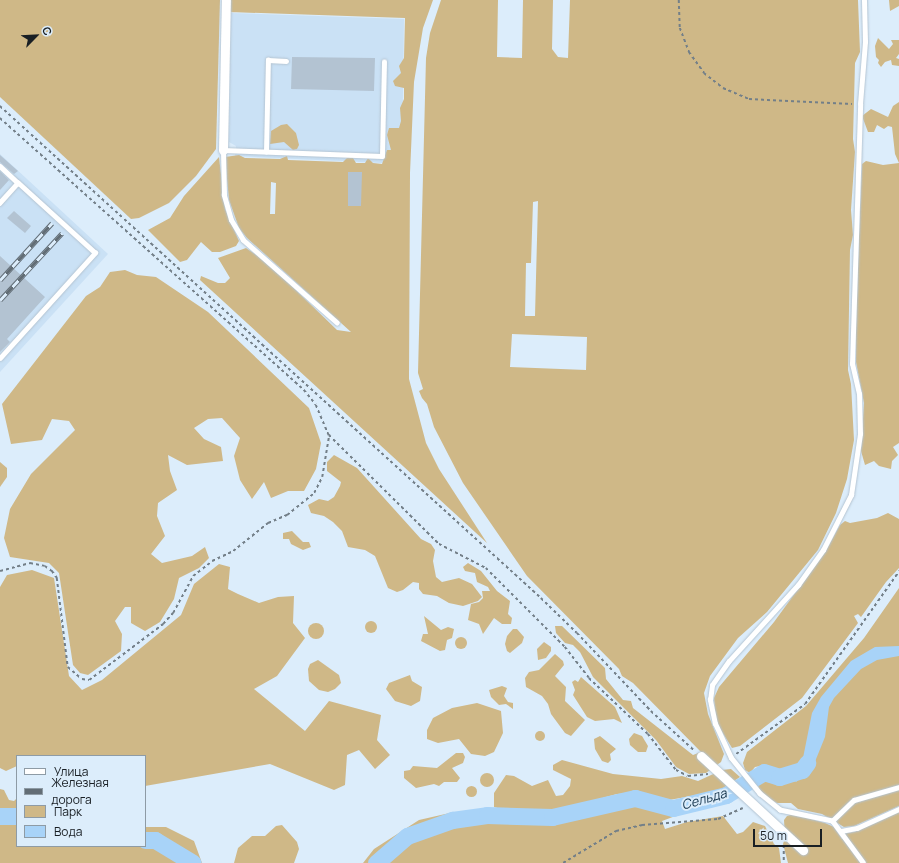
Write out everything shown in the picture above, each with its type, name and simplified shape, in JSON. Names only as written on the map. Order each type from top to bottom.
[{"type":"street","points":[[223,150],[226,0]]},
{"type":"street","points":[[701,756],[803,850]]},
{"type":"lane","points":[[863,863],[845,841],[840,831],[832,821],[780,810],[760,794],[731,758],[711,713],[710,700],[712,685],[729,661],[798,585],[823,550],[851,495],[860,434],[859,394],[852,364],[860,104],[865,42],[864,0]]},
{"type":"lane","points":[[266,152],[268,60],[286,61]]},
{"type":"lane","points":[[337,323],[243,240],[231,220],[224,195],[223,150],[382,156],[384,62]]},
{"type":"lane","points":[[0,166],[95,253],[0,358]]},
{"type":"lane","points":[[0,202],[18,183]]},
{"type":"lane","points":[[832,821],[854,800],[899,787]]},
{"type":"lane","points":[[840,831],[857,828],[899,809]]},
{"type":"path","points":[[679,0],[680,28],[689,52],[704,73],[723,88],[749,99],[860,104]]},
{"type":"path","points":[[0,106],[541,598],[577,633],[651,711],[701,756]]},
{"type":"path","points":[[0,118],[304,390],[316,406],[329,435],[439,544],[486,568],[565,647],[589,678],[648,734],[676,770],[688,776],[699,777],[714,771]]},
{"type":"path","points":[[0,571],[30,564],[45,566],[52,570],[57,578],[68,667],[82,679],[89,680],[163,624],[173,613],[193,576],[212,561],[233,551],[268,523],[287,515],[314,493],[322,477],[329,435]]},
{"type":"path","points":[[731,758],[805,704],[899,571]]},
{"type":"path","points":[[563,863],[616,831],[642,825],[718,819],[744,808]]},
{"type":"shaded area","points":[[231,13],[404,19],[402,164],[235,156],[236,146],[229,142]]},
{"type":"shaded area","points":[[0,154],[108,254],[0,372]]},
{"type":"green space","points":[[0,0],[220,0],[216,149],[196,176],[169,203],[139,218],[131,219],[0,97]]},
{"type":"green space","points":[[231,0],[433,0],[423,28],[414,82],[410,173],[409,379],[426,443],[439,469],[487,543],[200,280],[201,276],[218,283],[225,283],[230,278],[218,258],[246,248],[268,263],[337,330],[351,332],[247,238],[239,228],[229,200],[225,157],[239,155],[245,158],[280,159],[287,156],[288,160],[343,162],[347,158],[353,158],[356,163],[365,163],[368,158],[373,163],[382,164],[387,150],[391,150],[387,135],[389,128],[399,128],[401,121],[400,108],[404,99],[404,88],[395,86],[393,81],[401,73],[399,66],[404,58],[405,18],[230,12]],"holes":[[[271,182],[276,183],[275,214],[270,214]]]},
{"type":"green space","points":[[441,0],[498,0],[497,57],[522,58],[523,0],[553,0],[552,49],[558,57],[568,58],[570,0],[858,0],[860,52],[855,63],[853,139],[855,152],[851,210],[853,235],[850,250],[848,370],[851,384],[854,440],[847,479],[836,513],[818,550],[767,612],[738,638],[710,676],[704,693],[708,714],[724,754],[721,762],[706,773],[689,774],[676,767],[656,740],[593,677],[580,652],[573,645],[565,643],[556,633],[555,626],[562,626],[605,668],[606,679],[623,700],[631,701],[633,708],[693,755],[701,752],[633,683],[622,676],[619,669],[527,576],[463,483],[434,427],[427,404],[419,391],[423,389],[418,373],[426,58],[430,33]],"holes":[[[538,201],[535,316],[525,316],[526,263],[531,263],[533,202]],[[512,334],[587,337],[586,370],[510,367]]]},
{"type":"green space","points":[[889,0],[899,0],[899,6],[890,11]]},
{"type":"green space","points":[[878,38],[889,49],[893,44],[891,40],[899,40],[899,54],[896,58],[899,59],[899,66],[892,65],[891,60],[885,62],[881,67],[878,63],[879,60],[876,57],[875,46]]},
{"type":"green space","points":[[899,102],[899,163],[895,154],[892,127],[888,126],[884,129],[877,125],[874,132],[868,132],[862,116],[871,109],[888,117],[893,106]]},
{"type":"green space","points":[[287,124],[296,133],[299,145],[297,149],[293,150],[284,142],[270,144],[271,131],[281,125]]},
{"type":"green space","points":[[219,157],[225,209],[239,241],[236,246],[220,252],[212,252],[201,242],[187,260],[180,262],[148,230],[170,218],[184,196]]},
{"type":"green space","points":[[866,161],[883,165],[899,163],[899,443],[893,447],[898,455],[892,461],[891,469],[879,466],[874,461],[865,465],[861,451],[864,403],[856,362],[856,308],[862,164]]},
{"type":"green space","points":[[125,270],[137,275],[156,277],[208,312],[309,408],[321,443],[316,469],[304,491],[288,491],[271,498],[264,482],[252,499],[240,480],[234,456],[240,438],[222,418],[208,419],[194,428],[204,439],[221,447],[223,461],[187,465],[168,455],[170,471],[177,490],[158,503],[157,516],[165,536],[151,554],[162,563],[192,556],[205,547],[209,558],[199,568],[179,578],[174,599],[160,622],[145,631],[131,623],[131,607],[125,607],[115,621],[122,634],[121,651],[88,675],[80,673],[73,665],[59,573],[49,563],[10,557],[4,538],[10,509],[31,474],[75,430],[69,421],[52,419],[42,440],[11,444],[2,404],[86,296],[100,287],[110,272]]},
{"type":"green space","points":[[334,455],[357,468],[421,539],[431,544],[435,550],[433,561],[436,577],[442,582],[459,578],[472,584],[482,597],[478,601],[463,606],[449,603],[437,596],[423,594],[419,589],[419,583],[413,582],[403,590],[397,592],[388,588],[375,556],[365,550],[348,547],[342,531],[333,522],[324,516],[311,513],[308,505],[319,499],[328,501],[334,497],[340,486],[341,482],[327,471],[327,462]]},
{"type":"green space","points":[[0,462],[7,468],[7,477],[0,487]]},
{"type":"green space","points":[[888,513],[899,519],[899,568],[886,582],[861,617],[858,614],[854,616],[858,623],[802,698],[740,746],[732,748],[716,722],[714,698],[719,687],[774,622],[825,552],[840,525],[845,521],[850,523],[877,518]]},
{"type":"green space","points":[[292,531],[303,542],[309,542],[311,547],[303,550],[291,544],[289,539],[283,539],[283,533]]},
{"type":"green space","points":[[468,563],[481,571],[497,591],[510,601],[508,614],[512,618],[511,624],[502,624],[494,618],[483,634],[479,624],[468,620],[471,604],[479,602],[483,598],[482,591],[490,591],[488,587],[477,582],[475,573],[465,571],[463,567]]},
{"type":"green space","points":[[219,564],[230,567],[228,589],[259,603],[278,597],[294,596],[293,623],[305,638],[277,676],[254,689],[305,731],[329,701],[381,715],[377,740],[390,755],[375,769],[359,750],[347,755],[345,785],[334,790],[270,764],[146,786],[146,755],[16,755],[16,766],[6,771],[0,768],[0,587],[7,575],[32,570],[54,578],[69,676],[82,690],[102,680],[181,615],[194,584]]},
{"type":"green space","points":[[899,588],[899,806],[854,826],[844,827],[822,814],[798,809],[791,803],[777,803],[765,797],[759,789],[757,782],[760,780],[776,784],[796,781],[786,770],[775,772],[766,765],[755,767],[750,773],[745,770],[743,763],[747,752],[806,706],[864,638]]},
{"type":"green space","points":[[424,616],[441,630],[448,627],[454,629],[452,638],[447,640],[445,650],[440,651],[421,641],[423,634],[428,634]]},
{"type":"green space","points":[[373,621],[376,622],[376,632],[369,633],[366,632],[365,625],[366,622]]},
{"type":"green space","points":[[316,623],[323,628],[324,631],[319,638],[316,639],[309,634],[308,631],[313,624]]},
{"type":"green space","points":[[513,629],[517,629],[524,637],[522,643],[510,653],[507,651],[505,644],[507,636]]},
{"type":"green space","points":[[459,637],[463,637],[467,643],[463,649],[459,649],[455,645],[455,641]]},
{"type":"green space","points":[[544,642],[551,647],[551,651],[546,658],[538,660],[537,649]]},
{"type":"green space","points":[[555,654],[563,661],[564,665],[555,676],[566,687],[565,701],[585,720],[571,736],[565,733],[551,714],[548,704],[542,696],[526,687],[525,678],[529,672],[539,670]]},
{"type":"green space","points":[[318,660],[339,675],[341,683],[335,689],[328,692],[319,690],[309,681],[308,669],[310,664]]},
{"type":"green space","points":[[410,675],[412,681],[422,687],[420,701],[411,706],[395,701],[386,689],[389,683]]},
{"type":"green space","points":[[581,677],[615,707],[622,723],[614,719],[595,721],[587,717],[573,695],[575,690],[572,682],[575,680],[578,682]]},
{"type":"green space","points":[[502,686],[507,688],[504,696],[508,702],[513,703],[513,709],[506,704],[499,705],[491,697],[489,690]]},
{"type":"green space","points":[[477,703],[501,711],[503,733],[494,752],[485,756],[471,754],[459,739],[438,743],[427,739],[427,730],[433,718],[452,708]]},
{"type":"green space","points":[[538,731],[542,731],[544,732],[544,740],[538,741],[535,738],[535,734]]},
{"type":"green space","points":[[634,733],[642,736],[648,746],[646,752],[638,752],[630,745],[629,739]]},
{"type":"green space","points":[[600,736],[616,749],[610,754],[611,760],[608,763],[602,761],[595,749],[594,739]]},
{"type":"green space","points":[[456,753],[463,753],[465,757],[463,763],[452,768],[460,778],[457,782],[444,782],[439,786],[434,784],[416,788],[404,778],[404,771],[410,770],[413,766],[437,768]]},
{"type":"green space","points":[[562,760],[613,774],[661,779],[682,776],[698,781],[722,770],[731,769],[740,777],[719,791],[658,802],[633,793],[617,794],[563,809],[529,813],[514,813],[494,807],[494,793],[506,775],[514,776],[532,786],[548,780],[556,796],[563,795],[570,786],[571,779],[553,770],[553,765]]},
{"type":"green space","points":[[487,773],[492,775],[494,780],[492,785],[487,787],[482,785],[480,780],[482,775]]},
{"type":"green space","points":[[471,785],[475,787],[477,791],[475,795],[471,797],[467,795],[465,791],[467,787]]},
{"type":"green space","points":[[0,789],[4,790],[9,800],[14,801],[16,799],[16,847],[146,847],[146,827],[166,827],[194,841],[202,863],[0,863]]},
{"type":"green space","points":[[616,805],[666,807],[678,815],[662,821],[665,829],[687,822],[723,816],[737,834],[743,832],[753,822],[765,826],[774,844],[779,848],[781,863],[363,863],[374,849],[419,820],[454,812],[485,818],[585,812]]},
{"type":"green space","points":[[899,812],[899,863],[788,863],[783,844],[785,838],[784,820],[787,816],[793,814],[825,823],[834,827],[842,839],[845,837],[844,833],[854,832]]},
{"type":"green space","points":[[282,825],[297,842],[299,849],[294,863],[234,863],[238,848],[252,836],[265,836],[276,826]]},
{"type":"water","points":[[899,646],[899,656],[877,660],[861,669],[834,698],[829,707],[825,737],[812,769],[796,782],[786,770],[802,763],[812,713],[821,697],[851,661],[875,647]]},
{"type":"building","points":[[292,57],[375,58],[374,91],[291,89]]},
{"type":"building","points":[[0,155],[18,171],[14,174],[0,162]]},
{"type":"building","points":[[0,171],[9,180],[0,190]]},
{"type":"building","points":[[348,172],[362,172],[361,206],[348,206]]},
{"type":"building","points":[[14,211],[31,226],[25,233],[7,218]]},
{"type":"building","points":[[0,256],[45,297],[7,339],[10,342],[0,352]]},
{"type":"waterway","name":"Сельда","points":[[376,863],[407,836],[452,820],[487,815],[552,817],[635,798],[673,808],[726,795],[764,772],[779,777],[802,770],[807,763]]},
{"type":"waterway","name":"Сельда","points":[[0,816],[16,816]]},
{"type":"waterway","name":"Сельда","points":[[146,840],[155,840],[193,863]]},
{"type":"railway","points":[[0,280],[52,223]]},
{"type":"railway","points":[[0,300],[62,233]]}]
